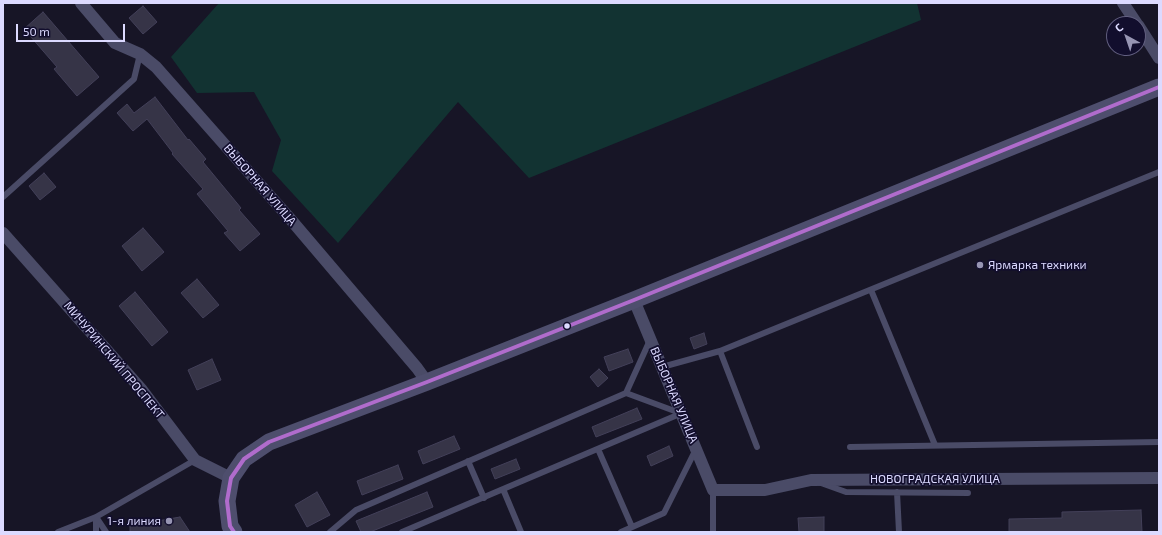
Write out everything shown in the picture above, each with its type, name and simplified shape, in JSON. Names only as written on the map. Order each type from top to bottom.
[{"type":"street","name":"ВЫБОРНАЯ УЛИЦА","points":[[81,3],[115,43],[140,54],[156,67],[292,221],[417,368],[427,382]]},
{"type":"street","points":[[1124,3],[1132,16]]},
{"type":"street","points":[[1146,38],[1159,58]]},
{"type":"street","points":[[234,532],[230,526],[227,500],[231,478],[244,459],[269,442],[427,382],[634,300],[1159,87]]},
{"type":"street","name":"МИЧУРИНСКИЙ ПРОСПЕКТ","points":[[3,233],[142,390],[195,460],[231,478]]},
{"type":"street","name":"ВЫБОРНАЯ УЛИЦА","points":[[634,300],[713,490]]},
{"type":"street","name":"НОВОГРАДСКАЯ УЛИЦА","points":[[713,490],[765,490],[811,480],[1159,478]]},
{"type":"lane","points":[[3,197],[134,79],[140,54]]},
{"type":"lane","points":[[662,367],[720,351],[1159,172]]},
{"type":"lane","points":[[871,290],[935,445]]},
{"type":"lane","points":[[330,532],[356,510],[626,393],[651,338]]},
{"type":"lane","points":[[720,351],[757,447]]},
{"type":"lane","points":[[626,393],[682,413]]},
{"type":"lane","points":[[402,532],[682,413]]},
{"type":"lane","points":[[850,447],[1159,442]]},
{"type":"lane","points":[[598,449],[632,527]]},
{"type":"lane","points":[[621,532],[664,513],[696,449]]},
{"type":"lane","points":[[58,532],[96,517],[195,460]]},
{"type":"lane","points":[[468,461],[484,498]]},
{"type":"lane","points":[[811,480],[846,492],[968,492]]},
{"type":"lane","points":[[503,489],[521,532]]},
{"type":"lane","points":[[713,490],[713,532]]},
{"type":"lane","points":[[897,492],[899,532]]},
{"type":"lane","points":[[96,517],[96,532]]},
{"type":"lane","points":[[96,517],[106,532]]},
{"type":"green space","points":[[219,3],[917,3],[921,20],[529,178],[458,102],[338,243],[272,171],[281,140],[254,92],[197,93],[171,57]]},
{"type":"building","points":[[143,6],[157,22],[143,34],[129,18]]},
{"type":"building","points":[[43,12],[99,77],[77,96],[54,69],[57,67],[24,29]]},
{"type":"building","points":[[155,97],[188,140],[189,139],[206,159],[203,162],[241,208],[239,210],[260,234],[240,251],[224,233],[228,231],[197,194],[203,189],[172,154],[173,153],[147,119],[133,131],[117,113],[127,104],[134,113]]},
{"type":"building","points":[[44,173],[56,187],[40,200],[29,186]]},
{"type":"building","points":[[143,228],[164,252],[142,271],[122,246]]},
{"type":"building","points":[[197,279],[219,305],[203,318],[181,293]]},
{"type":"building","points":[[135,292],[168,332],[152,346],[119,306]]},
{"type":"building","points":[[704,333],[707,344],[694,349],[690,338]]},
{"type":"building","points":[[628,349],[633,362],[609,371],[604,357]]},
{"type":"building","points":[[212,359],[221,380],[197,390],[188,370]]},
{"type":"building","points":[[599,369],[608,378],[598,387],[590,377]]},
{"type":"building","points":[[637,408],[642,419],[596,437],[592,427]]},
{"type":"building","points":[[454,436],[460,449],[423,464],[418,451]]},
{"type":"building","points":[[669,446],[673,456],[651,466],[647,456]]},
{"type":"building","points":[[516,459],[520,469],[495,479],[491,469]]},
{"type":"building","points":[[398,465],[403,479],[362,495],[357,481]]},
{"type":"building","points":[[317,492],[330,515],[307,527],[295,505]]},
{"type":"building","points":[[427,492],[433,507],[370,532],[361,532],[356,521]]},
{"type":"building","points":[[1141,510],[1142,532],[1009,532],[1009,519],[1062,518],[1062,512]]},
{"type":"building","name":"1-я линия","points":[[180,517],[190,532],[130,532],[130,526]]},
{"type":"building","points":[[824,517],[824,532],[799,532],[798,518]]},
{"type":"transit line","points":[[234,532],[230,526],[227,501],[231,478],[244,459],[269,442],[427,382],[634,300],[1159,87]]},
{"type":"place","name":"Ярмарка техники","points":[[980,265]]},
{"type":"place","name":"1-я линия","points":[[169,521]]}]
